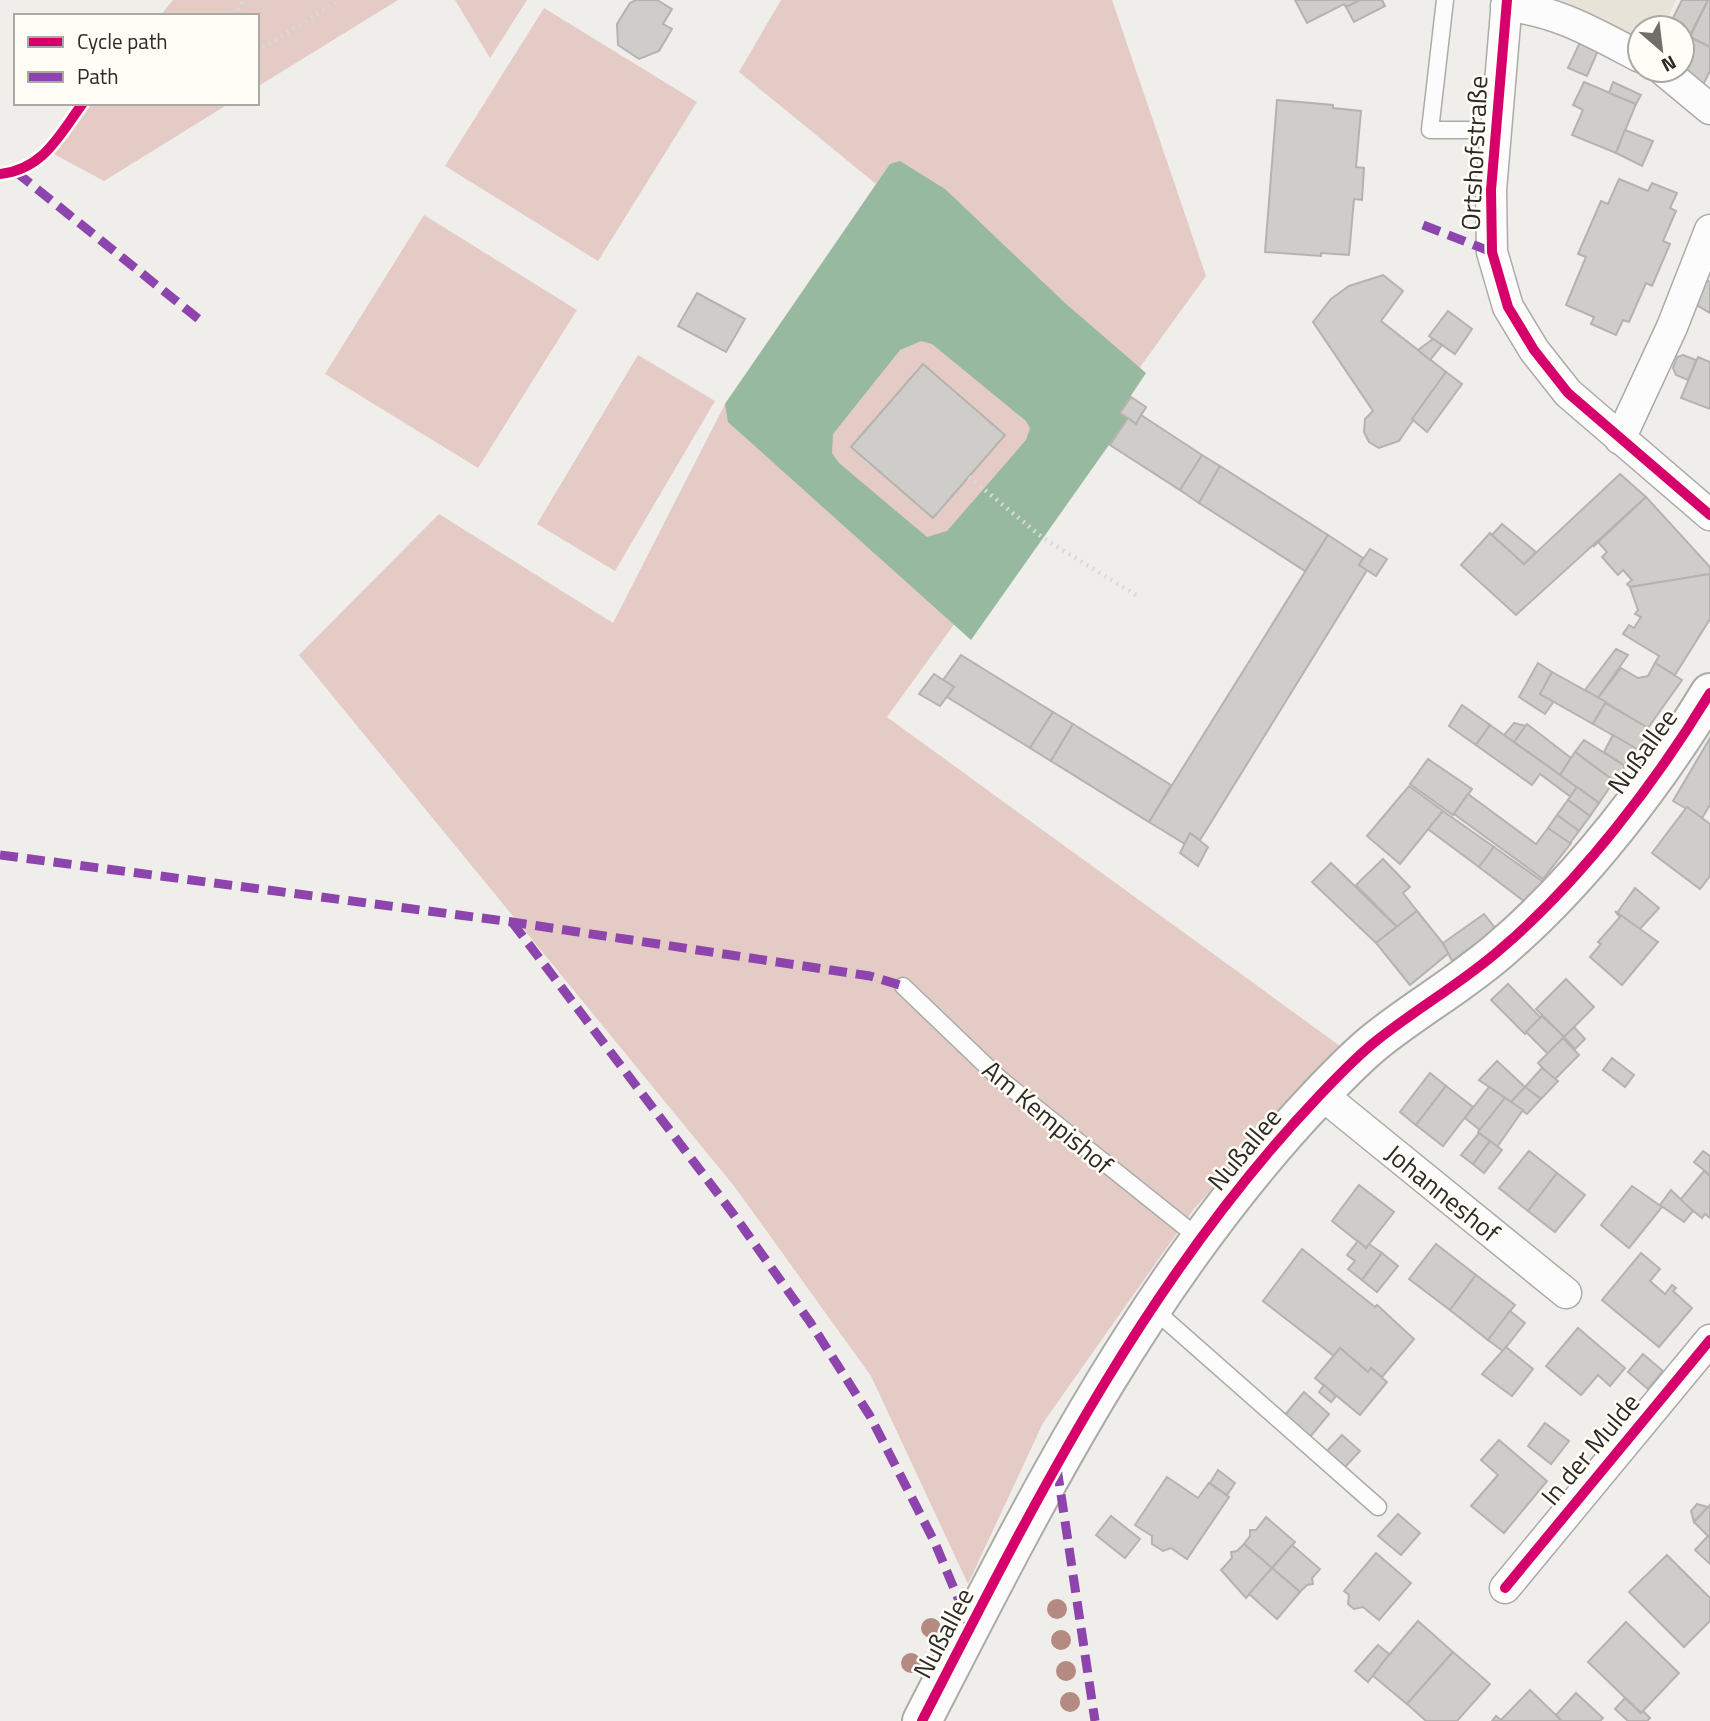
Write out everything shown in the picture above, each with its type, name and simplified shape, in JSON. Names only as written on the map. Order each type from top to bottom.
[{"type":"street","name":"Ortshofstraße","points":[[1506,3],[1491,190],[1492,252],[1508,307],[1534,350],[1568,393],[1710,515]]},
{"type":"street","points":[[1506,3],[1563,18],[1626,50]]},
{"type":"street","points":[[1680,84],[1710,109]]},
{"type":"street","points":[[1620,439],[1672,327],[1710,230]]},
{"type":"street","name":"Nußallee","points":[[922,1721],[1084,1415],[1151,1307],[1200,1239],[1261,1160],[1321,1094],[1374,1042],[1502,949],[1559,893],[1626,812],[1710,693]]},
{"type":"street","name":"Johanneshof","points":[[1321,1094],[1566,1293]]},
{"type":"street","name":"In der Mulde","points":[[1505,1588],[1710,1340]]},
{"type":"lane","points":[[1445,0],[1430,130],[1496,130]]},
{"type":"lane","name":"Am Kempishof","points":[[903,986],[1000,1079],[1200,1239]]},
{"type":"lane","points":[[1151,1307],[1378,1507]]},
{"type":"path","points":[[259,50],[340,0]]},
{"type":"path","points":[[969,477],[1043,538],[1139,597]]},
{"type":"shaded area","points":[[173,0],[398,0],[259,86],[259,14],[162,14]]},
{"type":"shaded area","points":[[455,0],[527,0],[490,58]]},
{"type":"shaded area","points":[[781,0],[1112,0],[1206,276],[887,717],[1340,1046],[1194,1209],[1043,1423],[968,1584],[871,1376],[734,1186],[299,655],[439,514],[613,623],[725,404],[876,184],[739,72]]},
{"type":"shaded area","points":[[1553,0],[1676,0],[1670,14],[1626,14],[1626,38]]},
{"type":"shaded area","points":[[544,8],[697,102],[598,261],[445,166]]},
{"type":"shaded area","points":[[89,105],[227,105],[104,181],[52,153]]},
{"type":"shaded area","points":[[900,161],[945,189],[1065,303],[1146,373],[1120,412],[1128,418],[971,640],[728,422],[725,404],[890,164]],"holes":[[[921,341],[932,344],[1026,421],[1030,428],[1026,440],[947,531],[927,537],[839,463],[832,453],[833,434],[900,350]]]},
{"type":"shaded area","points":[[424,215],[577,310],[478,468],[325,374]]},
{"type":"shaded area","points":[[638,355],[715,401],[615,571],[537,524]]},
{"type":"building","points":[[636,0],[657,0],[672,9],[663,24],[672,29],[659,51],[639,59],[618,45],[617,24],[630,3]]},
{"type":"building","points":[[1295,0],[1360,0],[1346,7],[1344,4],[1307,23]]},
{"type":"building","points":[[1360,0],[1382,0],[1385,6],[1354,22],[1346,7]]},
{"type":"building","points":[[1682,0],[1708,0],[1696,24],[1696,14],[1675,14]]},
{"type":"building","points":[[1710,0],[1710,47],[1696,40],[1696,25]]},
{"type":"building","points":[[1582,38],[1600,46],[1587,76],[1568,68]]},
{"type":"building","points":[[1696,40],[1710,47],[1710,71],[1702,87],[1696,82]]},
{"type":"building","points":[[1584,82],[1636,104],[1616,153],[1572,135],[1583,110],[1573,105]]},
{"type":"building","points":[[1613,82],[1641,95],[1636,104],[1609,93]]},
{"type":"building","points":[[1277,100],[1333,105],[1333,108],[1361,111],[1356,167],[1364,168],[1362,200],[1354,199],[1349,255],[1265,252]]},
{"type":"building","points":[[1625,130],[1653,141],[1642,166],[1616,153]]},
{"type":"building","points":[[1619,179],[1648,191],[1652,183],[1677,193],[1670,208],[1676,211],[1663,241],[1670,244],[1652,286],[1646,283],[1629,322],[1623,320],[1616,335],[1591,324],[1594,317],[1566,305],[1586,257],[1578,254],[1601,201],[1608,204]]},
{"type":"building","points":[[1383,275],[1403,291],[1381,321],[1446,372],[1399,441],[1379,448],[1369,442],[1364,432],[1365,419],[1373,411],[1313,322],[1331,299],[1349,286]]},
{"type":"building","points":[[1702,277],[1710,282],[1710,313],[1690,301]]},
{"type":"building","points":[[697,293],[745,319],[726,352],[678,326]]},
{"type":"building","points":[[1448,311],[1472,329],[1455,354],[1429,336]]},
{"type":"building","points":[[1433,339],[1442,345],[1430,360],[1418,350]]},
{"type":"building","points":[[1683,355],[1696,360],[1688,380],[1676,375],[1673,368],[1677,357]]},
{"type":"building","points":[[1698,357],[1710,362],[1710,409],[1681,398]]},
{"type":"building","points":[[923,364],[1005,435],[933,518],[851,447]]},
{"type":"building","points":[[1446,372],[1462,384],[1427,432],[1412,419]]},
{"type":"building","points":[[1131,397],[1146,407],[1136,424],[1120,413]]},
{"type":"building","points":[[1141,415],[1202,455],[1180,490],[1110,445],[1128,418],[1136,424]]},
{"type":"building","points":[[1202,455],[1220,466],[1199,503],[1180,490]]},
{"type":"building","points":[[1220,466],[1328,535],[1305,571],[1199,503]]},
{"type":"building","points":[[1620,474],[1646,497],[1516,615],[1461,565],[1490,533],[1524,564]]},
{"type":"building","points":[[1646,497],[1710,567],[1710,574],[1630,587],[1627,584],[1632,580],[1623,570],[1618,575],[1602,557],[1607,552],[1598,542]]},
{"type":"building","points":[[1502,524],[1536,552],[1524,564],[1492,535]]},
{"type":"building","points":[[1328,535],[1363,558],[1359,565],[1367,570],[1200,840],[1190,833],[1185,844],[1149,822]]},
{"type":"building","points":[[1370,549],[1387,559],[1376,576],[1359,565]]},
{"type":"building","points":[[1710,574],[1710,619],[1675,675],[1655,663],[1659,656],[1623,634],[1629,625],[1634,628],[1641,617],[1635,614],[1638,610],[1630,587]]},
{"type":"building","points":[[1616,649],[1628,655],[1598,698],[1585,690]]},
{"type":"building","points":[[961,655],[1053,712],[1030,748],[947,697],[954,687],[943,680]]},
{"type":"building","points":[[1538,663],[1552,672],[1540,694],[1554,701],[1545,714],[1519,697]]},
{"type":"building","points":[[1655,663],[1682,680],[1648,728],[1598,698],[1621,668],[1638,678],[1648,676]]},
{"type":"building","points":[[1552,672],[1606,702],[1593,724],[1540,694]]},
{"type":"building","points":[[934,674],[954,687],[940,706],[919,694]]},
{"type":"building","points":[[1605,703],[1650,729],[1637,749],[1593,724]]},
{"type":"building","points":[[1462,705],[1490,725],[1476,745],[1449,726]]},
{"type":"building","points":[[1053,712],[1073,724],[1051,761],[1030,748]]},
{"type":"building","points":[[1514,723],[1526,726],[1514,742],[1504,735]]},
{"type":"building","points":[[1073,724],[1171,785],[1149,822],[1051,761]]},
{"type":"building","points":[[1527,724],[1571,758],[1560,775],[1514,742]]},
{"type":"building","points":[[1490,725],[1577,787],[1571,797],[1540,774],[1532,785],[1476,745]]},
{"type":"building","points":[[1613,735],[1637,749],[1625,766],[1604,752]]},
{"type":"building","points":[[1710,738],[1710,805],[1702,818],[1673,801]]},
{"type":"building","points":[[1584,740],[1625,766],[1614,781],[1575,752]]},
{"type":"building","points":[[1575,752],[1614,781],[1599,803],[1560,775]]},
{"type":"building","points":[[1428,759],[1472,789],[1453,815],[1410,784]]},
{"type":"building","points":[[1409,786],[1443,811],[1400,864],[1367,836]]},
{"type":"building","points":[[1577,787],[1599,803],[1590,816],[1568,800]]},
{"type":"building","points":[[1468,794],[1536,844],[1548,828],[1571,843],[1543,879],[1454,814]]},
{"type":"building","points":[[1568,800],[1590,816],[1579,831],[1557,815]]},
{"type":"building","points":[[1687,807],[1710,824],[1710,876],[1700,889],[1652,853]]},
{"type":"building","points":[[1443,811],[1494,847],[1479,867],[1428,829]]},
{"type":"building","points":[[1557,815],[1579,831],[1570,843],[1548,828]]},
{"type":"building","points":[[1190,833],[1208,847],[1198,866],[1180,853]]},
{"type":"building","points":[[1494,847],[1546,884],[1529,905],[1479,867]]},
{"type":"building","points":[[1383,859],[1410,887],[1403,893],[1417,911],[1397,927],[1356,885]]},
{"type":"building","points":[[1331,863],[1397,927],[1376,943],[1312,882]]},
{"type":"building","points":[[1635,888],[1659,908],[1638,931],[1617,913]]},
{"type":"building","points":[[1417,911],[1450,952],[1410,985],[1376,943]]},
{"type":"building","points":[[1615,911],[1658,942],[1622,985],[1590,957],[1601,944],[1598,942],[1620,917]]},
{"type":"building","points":[[1484,914],[1496,929],[1452,961],[1443,943]]},
{"type":"building","points":[[1566,979],[1594,1007],[1564,1037],[1536,1009]]},
{"type":"building","points":[[1508,984],[1541,1018],[1525,1034],[1491,1000]]},
{"type":"building","points":[[1542,1016],[1564,1037],[1548,1054],[1526,1032]]},
{"type":"building","points":[[1574,1027],[1585,1039],[1575,1049],[1564,1037]]},
{"type":"building","points":[[1563,1038],[1579,1055],[1554,1080],[1538,1063]]},
{"type":"building","points":[[1612,1058],[1634,1075],[1625,1087],[1603,1070]]},
{"type":"building","points":[[1497,1061],[1525,1087],[1511,1102],[1479,1080]]},
{"type":"building","points":[[1542,1068],[1558,1081],[1541,1099],[1525,1087]]},
{"type":"building","points":[[1430,1073],[1446,1086],[1416,1125],[1400,1112]]},
{"type":"building","points":[[1446,1086],[1473,1107],[1443,1146],[1416,1125]]},
{"type":"building","points":[[1489,1087],[1505,1098],[1480,1130],[1465,1118]]},
{"type":"building","points":[[1525,1087],[1541,1099],[1527,1114],[1511,1102]]},
{"type":"building","points":[[1505,1098],[1523,1110],[1497,1147],[1478,1132]]},
{"type":"building","points":[[1479,1133],[1490,1141],[1473,1164],[1461,1155]]},
{"type":"building","points":[[1490,1141],[1502,1150],[1484,1173],[1473,1164]]},
{"type":"building","points":[[1529,1151],[1557,1173],[1528,1211],[1499,1188]]},
{"type":"building","points":[[1703,1151],[1710,1156],[1710,1175],[1694,1162]]},
{"type":"building","points":[[1704,1171],[1710,1176],[1710,1218],[1705,1214],[1702,1218],[1680,1200]]},
{"type":"building","points":[[1557,1173],[1585,1195],[1555,1232],[1528,1211]]},
{"type":"building","points":[[1359,1185],[1394,1212],[1366,1248],[1332,1221]]},
{"type":"building","points":[[1632,1186],[1662,1207],[1629,1248],[1601,1225]]},
{"type":"building","points":[[1671,1190],[1693,1211],[1684,1222],[1660,1205]]},
{"type":"building","points":[[1358,1241],[1366,1248],[1369,1244],[1382,1253],[1362,1280],[1348,1269],[1355,1261],[1347,1255]]},
{"type":"building","points":[[1436,1244],[1476,1275],[1450,1310],[1409,1279]]},
{"type":"building","points":[[1302,1249],[1375,1307],[1377,1305],[1414,1339],[1382,1377],[1371,1368],[1368,1372],[1340,1348],[1334,1356],[1263,1301]]},
{"type":"building","points":[[1382,1253],[1398,1266],[1377,1292],[1362,1280]]},
{"type":"building","points":[[1641,1253],[1660,1269],[1650,1281],[1665,1294],[1672,1285],[1676,1288],[1673,1291],[1692,1308],[1659,1347],[1602,1300]]},
{"type":"building","points":[[1476,1275],[1515,1305],[1488,1340],[1450,1310]]},
{"type":"building","points":[[1510,1311],[1525,1323],[1503,1351],[1488,1340]]},
{"type":"building","points":[[1578,1328],[1625,1368],[1610,1386],[1598,1375],[1581,1395],[1546,1366]]},
{"type":"building","points":[[1506,1347],[1533,1369],[1512,1396],[1482,1374]]},
{"type":"building","points":[[1340,1348],[1368,1372],[1371,1368],[1387,1382],[1360,1415],[1315,1378]]},
{"type":"building","points":[[1643,1354],[1663,1371],[1648,1389],[1628,1372]]},
{"type":"building","points":[[1324,1385],[1336,1396],[1331,1402],[1319,1392]]},
{"type":"building","points":[[1304,1392],[1329,1414],[1310,1437],[1285,1415]]},
{"type":"building","points":[[1545,1423],[1569,1441],[1551,1464],[1528,1446]]},
{"type":"building","points":[[1342,1435],[1360,1451],[1345,1467],[1327,1451]]},
{"type":"building","points":[[1499,1440],[1547,1481],[1504,1533],[1471,1506],[1498,1475],[1481,1460]]},
{"type":"building","points":[[1218,1470],[1235,1483],[1227,1495],[1210,1483]]},
{"type":"building","points":[[1167,1477],[1198,1498],[1209,1483],[1229,1497],[1187,1559],[1171,1548],[1163,1551],[1152,1544],[1152,1536],[1135,1525]]},
{"type":"building","points":[[1697,1504],[1708,1507],[1694,1522],[1691,1511]]},
{"type":"building","points":[[1710,1505],[1710,1538],[1694,1522]]},
{"type":"building","points":[[1398,1514],[1420,1533],[1401,1555],[1378,1536]]},
{"type":"building","points":[[1111,1516],[1140,1539],[1125,1558],[1096,1535]]},
{"type":"building","points":[[1266,1517],[1295,1542],[1272,1568],[1244,1544],[1250,1536],[1250,1530],[1256,1530]]},
{"type":"building","points":[[1708,1536],[1710,1538],[1710,1564],[1695,1550]]},
{"type":"building","points":[[1244,1544],[1272,1568],[1246,1598],[1221,1570],[1232,1558],[1231,1552],[1237,1551]]},
{"type":"building","points":[[1292,1545],[1320,1569],[1312,1578],[1313,1584],[1307,1585],[1300,1592],[1272,1568]]},
{"type":"building","points":[[1376,1553],[1411,1583],[1379,1620],[1363,1607],[1354,1609],[1348,1604],[1349,1595],[1344,1591]]},
{"type":"building","points":[[1667,1555],[1710,1598],[1710,1621],[1684,1647],[1629,1592]]},
{"type":"building","points":[[1272,1568],[1300,1592],[1277,1619],[1249,1594]]},
{"type":"building","points":[[1418,1621],[1453,1652],[1407,1704],[1372,1675]]},
{"type":"building","points":[[1626,1622],[1679,1673],[1641,1713],[1588,1662]]},
{"type":"building","points":[[1378,1645],[1389,1654],[1368,1682],[1355,1671]]},
{"type":"building","points":[[1453,1652],[1490,1684],[1457,1721],[1426,1721],[1407,1704]]},
{"type":"building","points":[[1530,1690],[1562,1721],[1492,1721],[1496,1716],[1501,1720]]},
{"type":"building","points":[[1576,1693],[1603,1718],[1600,1721],[1562,1721],[1556,1715]]},
{"type":"building","points":[[1625,1698],[1650,1718],[1647,1721],[1628,1721],[1615,1709]]},
{"type":"marked path","points":[[16,172],[201,321]]},
{"type":"marked path","points":[[1423,225],[1492,252]]},
{"type":"marked path","points":[[0,855],[512,922],[870,976],[903,986]]},
{"type":"marked path","points":[[512,922],[734,1215],[810,1322],[870,1416],[935,1543],[970,1627]]},
{"type":"marked path","points":[[1057,1468],[1095,1721]]},
{"type":"cycle path","points":[[1507,0],[1491,190],[1492,252],[1508,307],[1534,350],[1568,393],[1710,515]]},
{"type":"cycle path","points":[[0,174],[15,171],[39,158],[58,138],[82,105]]},
{"type":"cycle path","points":[[922,1721],[1008,1555],[1098,1394],[1147,1315],[1200,1239],[1257,1166],[1354,1060],[1392,1029],[1488,960],[1561,891],[1642,795],[1710,693]]},
{"type":"cycle path","points":[[1505,1588],[1710,1340]]}]
